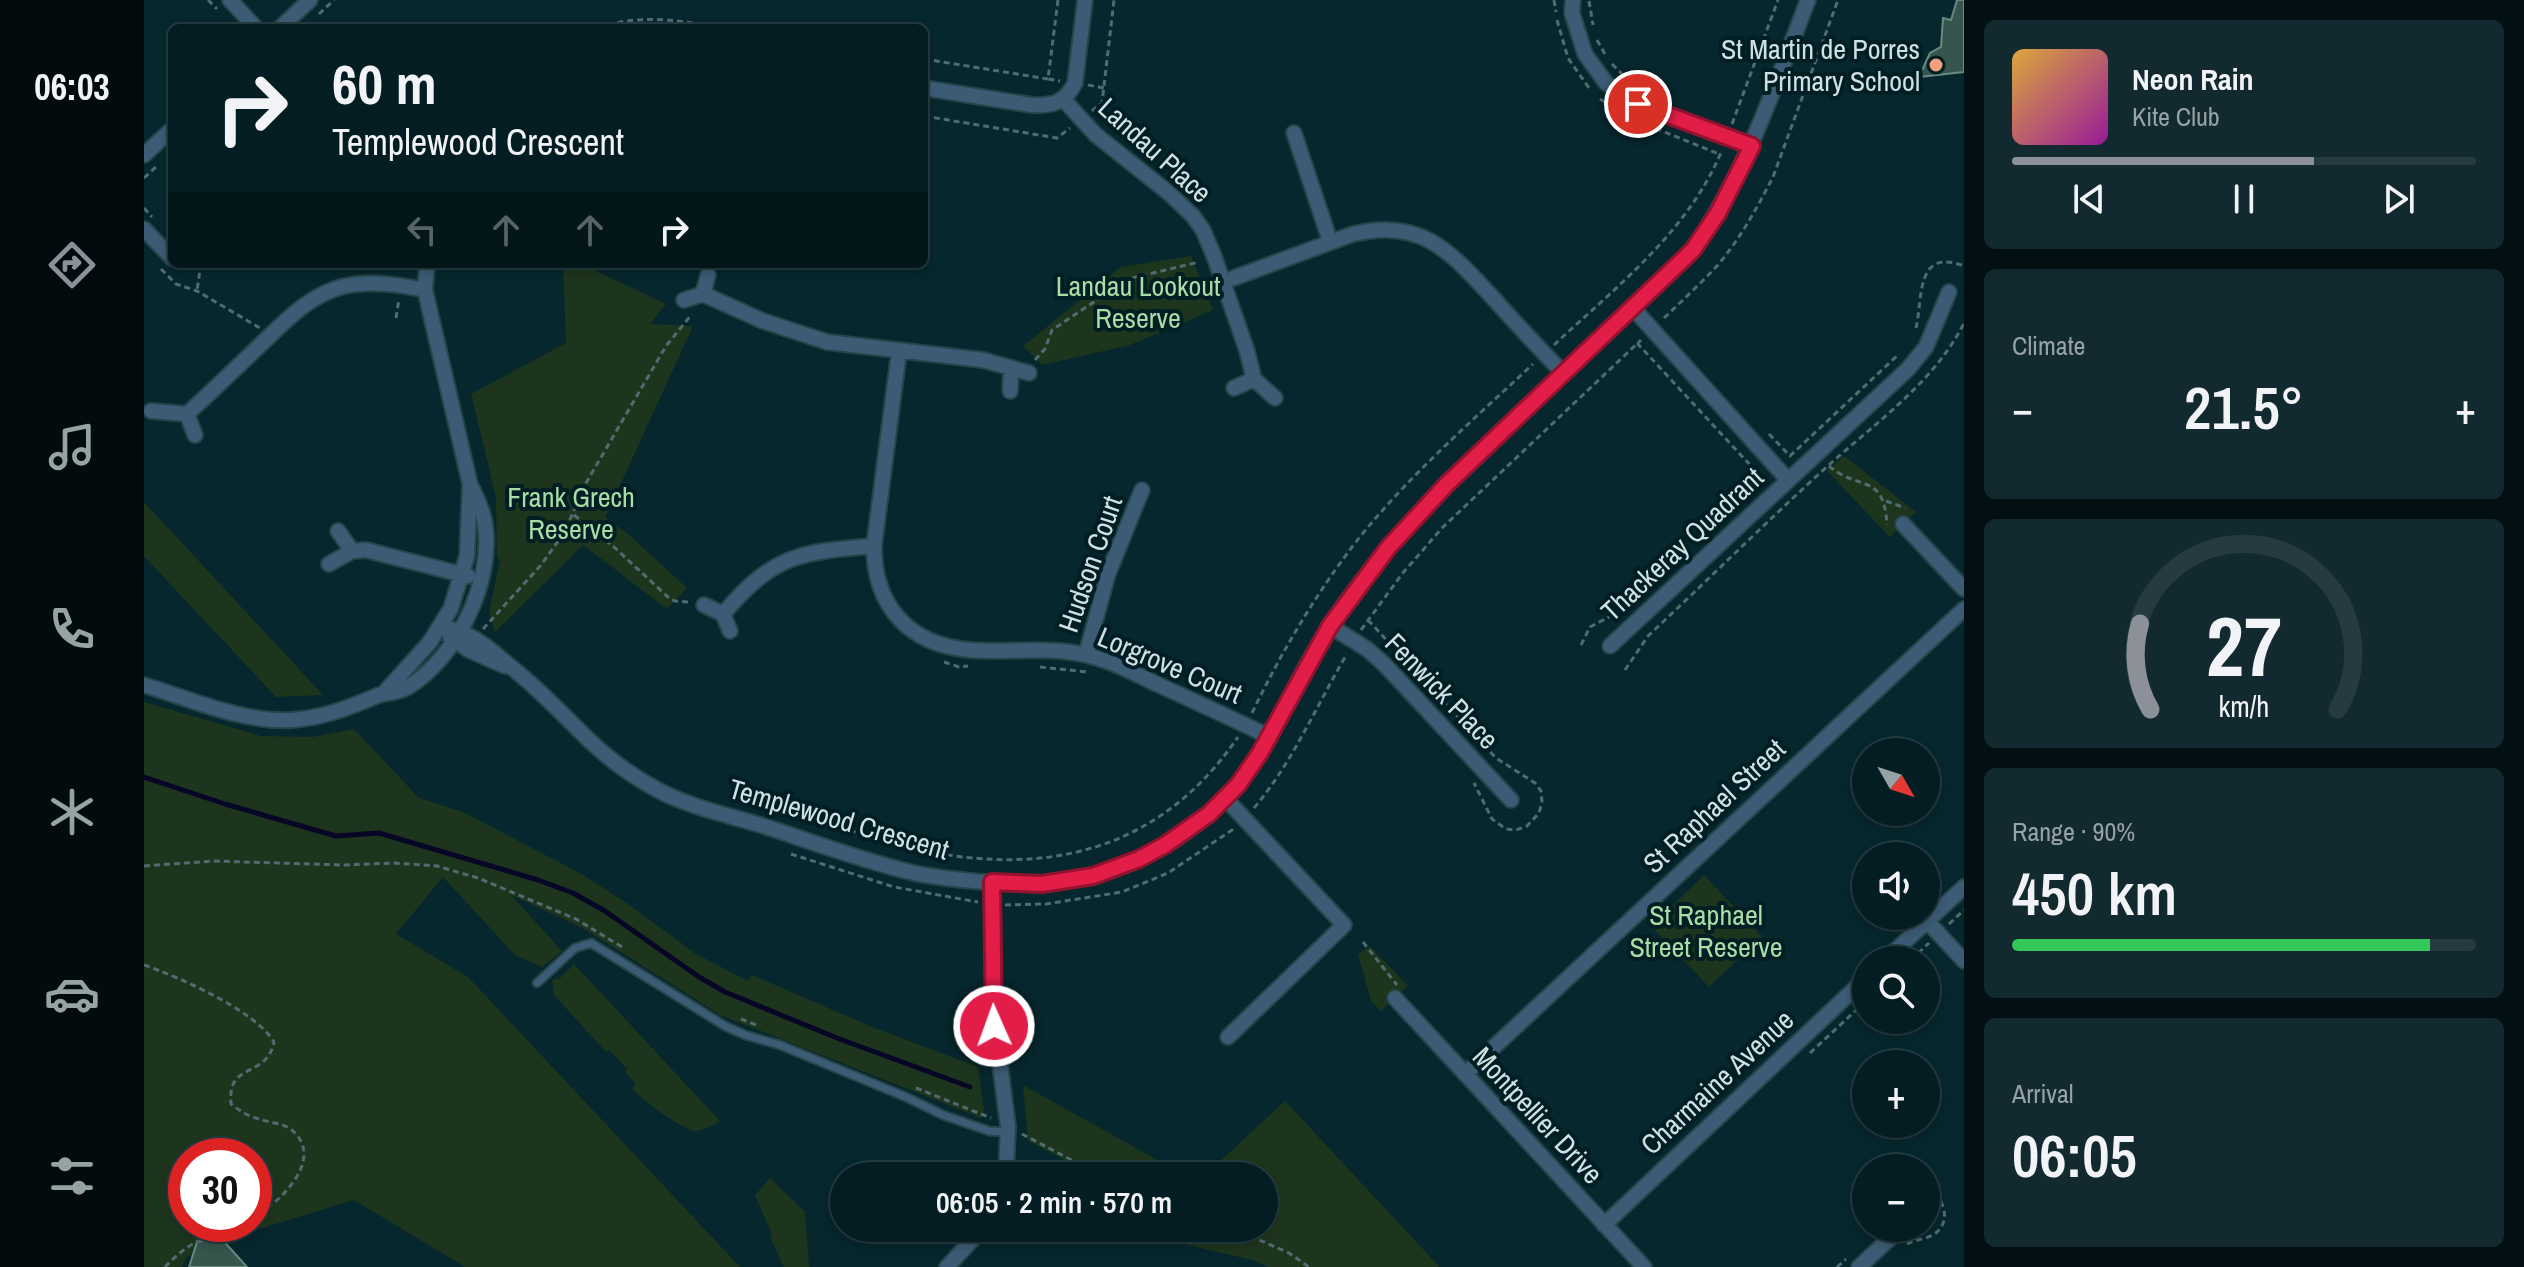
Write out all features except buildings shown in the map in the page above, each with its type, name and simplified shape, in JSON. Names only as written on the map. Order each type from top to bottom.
[{"type":"street","points":[[230,0],[252,24]]},
{"type":"street","points":[[284,24],[310,0]]},
{"type":"street","points":[[928,89],[1032,105],[1050,106],[1063,99],[1075,83],[1085,0]]},
{"type":"street","points":[[1573,0],[1572,13],[1585,54],[1606,83],[1638,104],[1752,146]]},
{"type":"street","name":"Templewood Crescent","points":[[441,627],[492,649],[537,687],[601,751],[628,772],[669,796],[911,873],[960,880],[1042,884],[1093,876],[1139,859],[1193,825],[1225,798],[1249,769],[1270,737],[1330,626],[1409,524],[1693,250],[1718,213],[1752,146],[1808,0]]},
{"type":"street","name":"Landau Place","points":[[1063,99],[1112,150],[1183,205],[1203,230],[1247,351],[1254,379]]},
{"type":"street","points":[[144,155],[168,133]]},
{"type":"street","points":[[1294,133],[1330,241]]},
{"type":"street","points":[[144,229],[168,251]]},
{"type":"street","points":[[1223,282],[1330,241],[1374,229],[1390,229],[1423,237],[1453,257],[1563,373]]},
{"type":"street","points":[[144,685],[244,715],[289,720],[333,714],[384,693],[399,692],[414,683],[458,636],[471,609],[480,579],[486,550],[485,524],[470,484],[425,290],[427,268]]},
{"type":"street","points":[[703,294],[708,275]]},
{"type":"street","points":[[151,411],[187,414],[307,304],[345,286],[375,284],[425,290]]},
{"type":"street","name":"Thackeray Quadrant","points":[[1610,646],[1908,369],[1926,347],[1949,292]]},
{"type":"street","points":[[684,300],[703,294],[763,321],[843,345],[983,360],[1029,373]]},
{"type":"street","name":"Thackeray Quadrant","points":[[1632,307],[1788,480]]},
{"type":"street","name":"Lorgrove Court","points":[[899,352],[874,546],[876,576],[884,597],[898,618],[920,634],[945,645],[971,650],[1037,649],[1086,655],[1121,667],[1270,737]]},
{"type":"street","points":[[1010,391],[1011,370]]},
{"type":"street","points":[[1234,388],[1254,379],[1275,398]]},
{"type":"street","points":[[187,414],[195,435]]},
{"type":"street","points":[[384,693],[421,653],[451,608],[469,546],[470,484]]},
{"type":"street","name":"Hudson Court","points":[[1086,655],[1108,574],[1142,490]]},
{"type":"street","points":[[1903,524],[1964,589]]},
{"type":"street","points":[[338,531],[352,551]]},
{"type":"street","points":[[723,614],[749,585],[781,563],[818,551],[874,546]]},
{"type":"street","points":[[329,564],[352,551],[366,550],[480,579]]},
{"type":"street","points":[[704,605],[723,614],[730,631]]},
{"type":"street","name":"St Raphael Street","points":[[1465,1074],[1964,609]]},
{"type":"street","name":"Fenwick Place","points":[[1330,626],[1367,649],[1384,664],[1511,800]]},
{"type":"street","points":[[1225,798],[1344,925],[1228,1037]]},
{"type":"street","points":[[992,882],[993,1010],[1008,1132],[1007,1162]]},
{"type":"street","points":[[1940,909],[1964,887]]},
{"type":"street","points":[[1900,946],[1917,930]]},
{"type":"street","points":[[1935,930],[1964,961]]},
{"type":"street","name":"Charmaine Avenue","points":[[1604,1225],[1852,991]]},
{"type":"street","name":"Montpellier Drive","points":[[1398,995],[1465,1074],[1644,1267]]},
{"type":"street","points":[[947,1267],[970,1242]]},
{"type":"street","points":[[1859,1267],[1886,1242]]},
{"type":"lane","points":[[537,983],[575,948],[591,943],[725,1026],[780,1045],[943,1115],[989,1131],[1008,1132]]},
{"type":"path","points":[[1589,0],[1596,38],[1609,61],[1624,76],[1665,96]]},
{"type":"path","points":[[793,811],[892,843],[938,852],[1011,860],[1061,856],[1109,844],[1174,808],[1199,785],[1237,740],[1288,641],[1351,549],[1427,464],[1646,259],[1677,226],[1707,182],[1728,137],[1778,0]]},
{"type":"path","points":[[615,24],[632,20],[672,20],[698,24]]},
{"type":"path","points":[[928,60],[1048,79]]},
{"type":"path","points":[[1029,373],[1031,365],[1045,349],[1052,330],[1128,279],[1185,267],[1214,256]]},
{"type":"path","points":[[1915,334],[1921,309],[1922,282],[1932,266],[1944,262],[1964,266]]},
{"type":"path","points":[[155,263],[176,284],[197,291],[272,334]]},
{"type":"path","points":[[194,268],[200,270],[197,291]]},
{"type":"path","points":[[480,633],[548,556],[574,515],[586,483],[666,346],[698,307],[703,294]]},
{"type":"path","points":[[1625,670],[1648,636],[1914,390],[1944,355],[1964,323]]},
{"type":"path","points":[[1637,343],[1764,480]]},
{"type":"path","points":[[1730,512],[1907,347]]},
{"type":"path","points":[[1768,433],[1790,456]]},
{"type":"path","points":[[574,515],[669,598],[704,605]]},
{"type":"path","points":[[1581,645],[1590,627],[1627,608]]},
{"type":"path","points":[[933,659],[959,667],[975,666]]},
{"type":"path","points":[[1035,666],[1090,673]]},
{"type":"path","points":[[1229,735],[1237,740]]},
{"type":"path","points":[[1363,942],[1398,995]]},
{"type":"path","points":[[144,965],[169,974],[236,1009],[266,1029],[274,1042],[271,1054],[260,1066],[238,1076],[230,1088],[231,1104],[244,1114],[293,1130],[303,1145],[303,1164],[293,1182],[272,1205]]},
{"type":"path","points":[[1810,1054],[1852,1014]]},
{"type":"path","points":[[1940,1198],[1944,1204],[1940,1228]]},
{"type":"path","points":[[165,1267],[178,1252],[194,1242]]},
{"type":"path","points":[[1264,1242],[1289,1253],[1309,1267]]},
{"type":"path","points":[[1901,1250],[1912,1242]]},
{"type":"green space","name":"Landau Lookout Reserve","points":[[1191,256],[1213,310],[1130,345],[1042,365],[1023,346],[1121,267]]},
{"type":"green space","name":"Frank Grech Reserve","points":[[563,268],[590,268],[666,304],[650,324],[693,326],[605,518],[628,534],[687,588],[667,609],[583,545],[495,632],[489,612],[500,560],[497,558],[496,497],[471,394],[566,343]]},
{"type":"green space","points":[[1844,456],[1916,512],[1890,537],[1827,471]]},
{"type":"green space","points":[[144,502],[323,695],[276,697],[144,556]]},
{"type":"green space","points":[[144,702],[261,736],[312,737],[354,729],[419,798],[463,812],[580,873],[696,954],[748,981],[752,975],[872,1027],[978,1067],[984,1110],[981,1118],[720,1015],[583,928],[511,895],[562,951],[542,967],[515,955],[443,877],[396,934],[468,977],[740,1267],[465,1267],[354,1200],[272,1225],[272,1138],[168,1138],[168,1242],[222,1242],[187,1257],[182,1267],[144,1267]]},
{"type":"green space","name":"St Raphael Street Reserve","points":[[1704,875],[1762,937],[1709,987],[1651,926]]},
{"type":"green space","points":[[1370,946],[1408,986],[1381,1011],[1371,1001],[1358,954]]},
{"type":"green space","points":[[574,964],[720,1121],[702,1130],[690,1130],[663,1114],[632,1089],[636,1084],[625,1072],[627,1069],[609,1050],[606,1052],[554,995],[552,981],[558,980]]},
{"type":"green space","points":[[1023,1085],[1161,1162],[1069,1162],[1028,1141]]},
{"type":"green space","points":[[1285,1101],[1439,1267],[1268,1267],[1252,1260],[1176,1242],[1278,1242],[1278,1162],[1219,1162]]},
{"type":"green space","points":[[770,1178],[805,1212],[809,1267],[784,1267],[770,1237],[772,1234],[755,1195]]},
{"type":"waterway","points":[[144,777],[336,836],[379,833],[573,893],[725,992],[970,1087]]},
{"type":"place","name":"St Martin de Porres Primary School","points":[[1936,65]]},
{"type":"route","points":[[994,1026],[992,882],[1042,884],[1093,876],[1139,859],[1209,814],[1238,785],[1260,753],[1330,626],[1388,548],[1446,485],[1693,250],[1718,213],[1752,146],[1638,104]]}]
